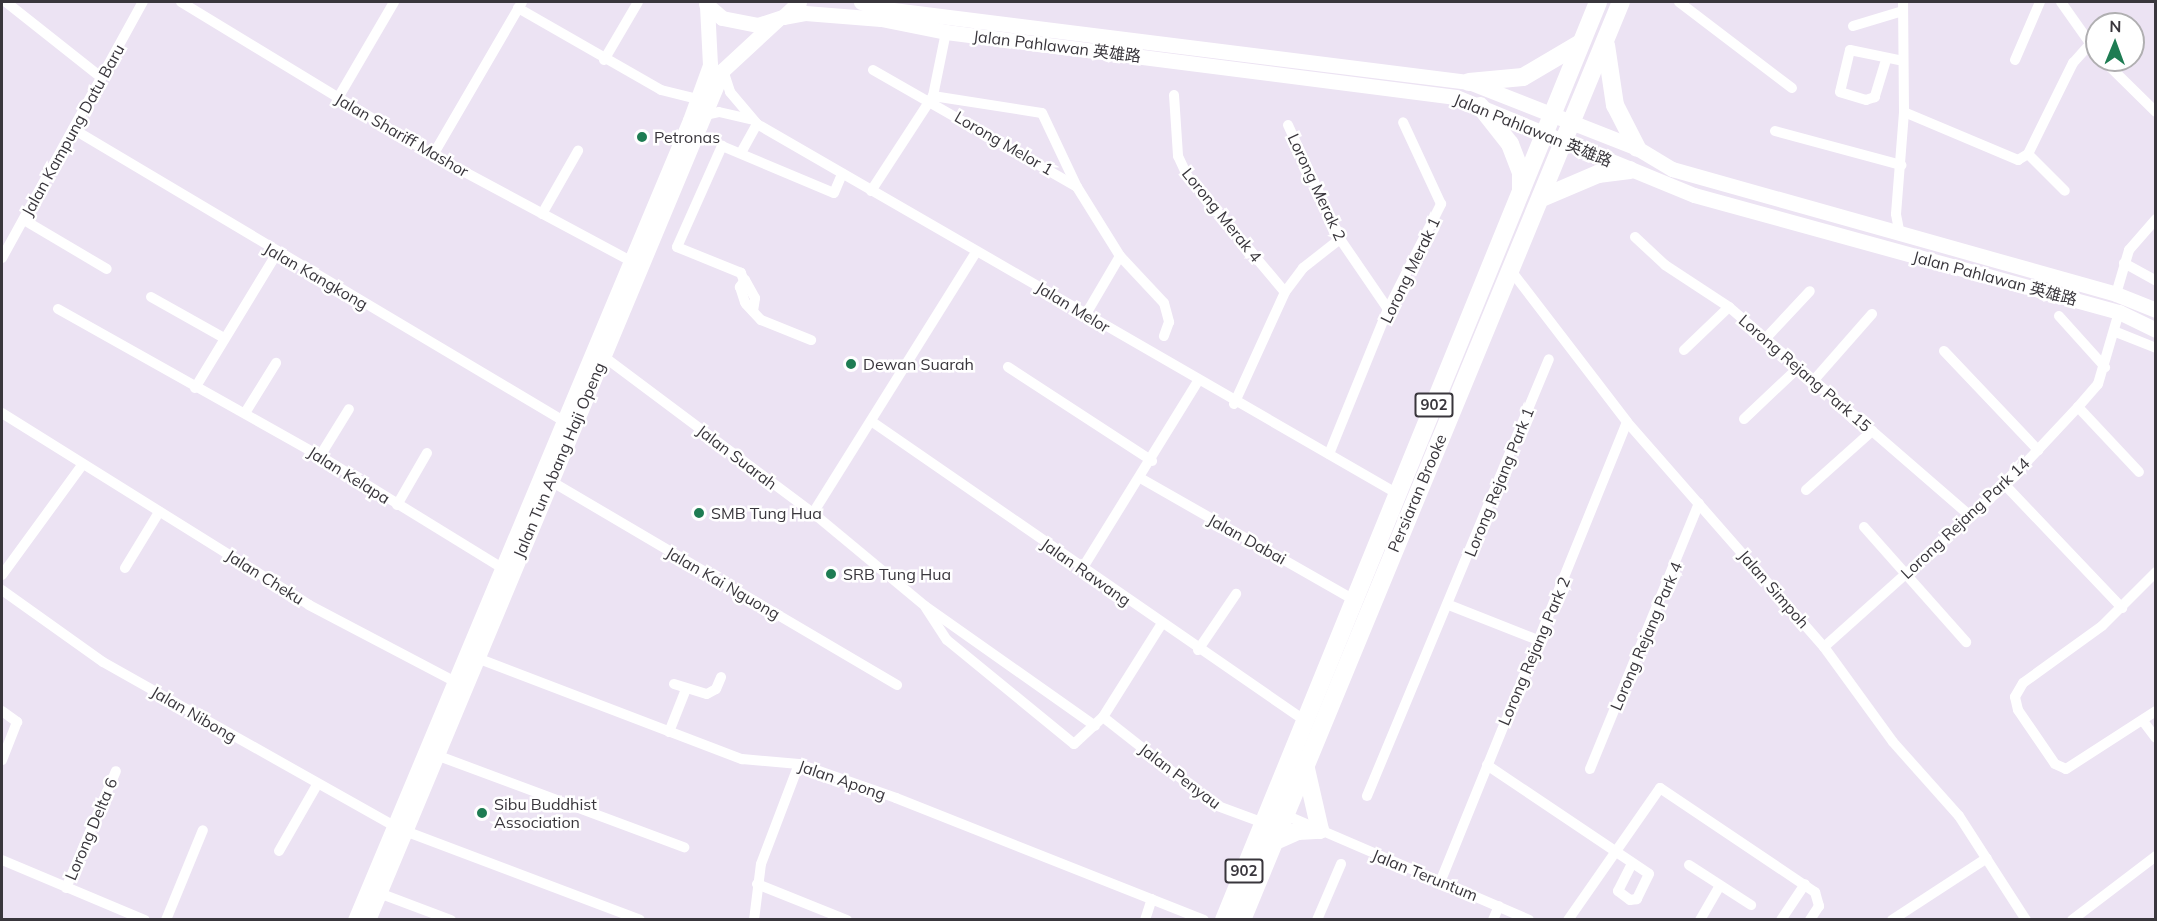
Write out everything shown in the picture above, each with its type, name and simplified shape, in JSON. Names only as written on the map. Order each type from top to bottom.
[{"type":"main road","name":"Jalan Tun Abang Haji Openg","points":[[355,920],[436,755],[549,480],[723,70],[799,2]]},
{"type":"main road","name":"Jalan Pahlawan 英雄路","points":[[861,2],[877,8],[1469,82],[1636,148],[1672,169],[1874,228],[2116,294],[2156,310]]},
{"type":"main road","name":"Persiaran Brooke","points":[[1224,920],[1273,815],[1304,720],[1352,598],[1520,199],[1579,44],[1598,2]]},
{"type":"main road","name":"Persiaran Brooke","points":[[1242,920],[1273,842],[1273,815],[1306,764],[1509,268],[1544,197],[1621,2]]},
{"type":"main road","name":"Jalan Tun Abang Haji Openg","points":[[368,920],[452,680],[710,65],[705,4]]},
{"type":"main road","name":"Jalan Pahlawan 英雄路","points":[[705,4],[740,25],[834,14],[946,32],[1420,90],[1480,106],[1694,195],[2119,312],[2156,330]]},
{"type":"main road","points":[[1605,40],[1615,105],[1636,148]]},
{"type":"main road","points":[[1469,82],[1523,76],[1579,44]]},
{"type":"main road","points":[[1480,106],[1517,159],[1520,199]]},
{"type":"main road","points":[[1544,197],[1598,174],[1630,170]]},
{"type":"main road","points":[[1273,842],[1298,831],[1320,830],[1306,764]]},
{"type":"street","points":[[6,2],[102,78]]},
{"type":"street","name":"Jalan Kampung Datu Baru","points":[[2,258],[143,2]]},
{"type":"street","name":"Jalan Shariff Mashor","points":[[181,2],[433,155],[629,260]]},
{"type":"street","points":[[338,98],[394,2]]},
{"type":"street","points":[[604,60],[638,2]]},
{"type":"street","points":[[1679,2],[1792,88]]},
{"type":"street","points":[[2015,60],[2040,2]]},
{"type":"street","points":[[2061,2],[2085,37]]},
{"type":"street","points":[[433,155],[520,5],[604,60],[661,90],[697,99]]},
{"type":"street","points":[[1853,26],[1903,6],[1904,112],[1896,214],[1900,235]]},
{"type":"street","points":[[871,191],[932,98],[946,32]]},
{"type":"street","points":[[1886,60],[1875,97],[1866,100],[1840,92],[1850,50],[1886,60],[1903,61]]},
{"type":"street","points":[[1904,112],[2014,160],[2028,154],[2073,63],[2085,55]]},
{"type":"street","name":"Jalan Melor","points":[[723,70],[730,92],[754,122]]},
{"type":"street","name":"Lorong Melor 1","points":[[873,70],[932,98],[1077,187]]},
{"type":"street","points":[[2115,72],[2156,112]]},
{"type":"street","name":"Lorong Merak 4","points":[[1174,95],[1178,156],[1188,177],[1285,292]]},
{"type":"street","name":"Lorong Melor 1","points":[[932,98],[1042,113],[1077,187],[1120,256],[1164,303],[1169,322],[1164,336]]},
{"type":"street","name":"Jalan Melor","points":[[705,115],[719,112],[754,122],[1086,314],[1234,404],[1329,454],[1396,494]]},
{"type":"street","points":[[742,151],[754,122]]},
{"type":"street","name":"Lorong Merak 1","points":[[1329,454],[1388,309],[1441,204],[1438,188],[1403,122]]},
{"type":"street","name":"Lorong Merak 2","points":[[1288,125],[1340,239],[1388,309]]},
{"type":"street","name":"Jalan Kangkong","points":[[74,129],[277,253],[562,420]]},
{"type":"street","points":[[1775,130],[1901,165]]},
{"type":"street","points":[[812,340],[770,326],[753,311],[740,287],[742,277],[677,247],[722,146],[742,151],[834,194],[842,174]]},
{"type":"street","points":[[542,214],[578,151]]},
{"type":"street","points":[[2028,154],[2065,192]]},
{"type":"street","points":[[1874,228],[1896,214]]},
{"type":"street","points":[[2116,294],[2124,263],[2156,219]]},
{"type":"street","points":[[24,220],[107,269]]},
{"type":"street","name":"Lorong Rejang Park 15","points":[[1635,237],[1665,265],[1730,307],[1970,516]]},
{"type":"street","points":[[1234,404],[1285,292],[1303,268],[1340,239]]},
{"type":"street","points":[[813,513],[976,252]]},
{"type":"street","points":[[195,388],[277,253]]},
{"type":"street","points":[[1086,314],[1120,256]]},
{"type":"street","points":[[2124,263],[2156,281]]},
{"type":"street","name":"Jalan Simpoh","points":[[1509,268],[1627,422],[1824,647],[1987,858],[2026,920]]},
{"type":"street","points":[[1766,338],[1810,291]]},
{"type":"street","points":[[151,297],[224,338]]},
{"type":"street","points":[[1684,350],[1730,307]]},
{"type":"street","name":"Jalan Kelapa","points":[[58,309],[195,388],[245,413],[320,456],[499,566]]},
{"type":"street","name":"Lorong Rejang Park 14","points":[[1824,647],[2005,485],[2078,407],[2105,367],[2116,332],[2119,312]]},
{"type":"street","points":[[1814,380],[1872,314]]},
{"type":"street","points":[[2060,316],[2105,367]]},
{"type":"street","points":[[2116,332],[2156,348]]},
{"type":"street","points":[[1944,351],[2038,450]]},
{"type":"street","name":"Jalan Suarah","points":[[603,356],[813,513],[925,606],[1099,721]]},
{"type":"street","name":"Lorong Rejang Park 1","points":[[1367,796],[1449,605],[1549,359]]},
{"type":"street","points":[[245,413],[276,363]]},
{"type":"street","points":[[1008,367],[1152,461]]},
{"type":"street","points":[[1744,419],[1799,367]]},
{"type":"street","points":[[1082,569],[1142,480],[1198,381]]},
{"type":"street","points":[[2078,407],[2139,472]]},
{"type":"street","points":[[320,456],[349,410]]},
{"type":"street","name":"Jalan Cheku","points":[[2,413],[309,605],[452,680]]},
{"type":"street","name":"Jalan Rawang","points":[[871,421],[1161,625],[1304,720]]},
{"type":"street","name":"Lorong Rejang Park 2","points":[[1441,880],[1627,422]]},
{"type":"street","points":[[1806,490],[1872,431]]},
{"type":"street","points":[[397,505],[427,453]]},
{"type":"street","points":[[2,575],[83,464]]},
{"type":"street","name":"Jalan Kai Nguong","points":[[549,480],[897,685]]},
{"type":"street","name":"Jalan Dabai","points":[[1142,480],[1352,598]]},
{"type":"street","points":[[2005,485],[2122,608]]},
{"type":"street","name":"Lorong Rejang Park 4","points":[[1590,769],[1699,503]]},
{"type":"street","points":[[125,568],[159,512]]},
{"type":"street","points":[[1864,527],[1904,575],[1966,642]]},
{"type":"street","points":[[2156,572],[2122,608],[2023,683],[2015,697],[2018,710],[2055,764],[2066,769],[2156,711]]},
{"type":"street","name":"Jalan Nibong","points":[[2,590],[103,662],[317,785],[400,829],[640,920]]},
{"type":"street","points":[[1198,650],[1236,594]]},
{"type":"street","points":[[1449,605],[1539,639]]},
{"type":"street","name":"Jalan Suarah","points":[[925,606],[946,640],[1068,742],[1081,743],[1099,721],[1161,625]]},
{"type":"street","name":"Jalan Apong","points":[[477,658],[742,759],[799,764],[1204,920]]},
{"type":"street","points":[[674,684],[686,689],[713,692],[721,677]]},
{"type":"street","points":[[669,732],[686,689]]},
{"type":"street","points":[[2,711],[17,722],[2,760]]},
{"type":"street","name":"Jalan Penyau","points":[[1099,721],[1215,805],[1273,815],[1320,830]]},
{"type":"street","points":[[2143,721],[2156,738]]},
{"type":"street","points":[[436,755],[684,847]]},
{"type":"street","points":[[754,920],[757,884],[799,764]]},
{"type":"street","points":[[1487,765],[1632,864]]},
{"type":"street","name":"Lorong Delta 6","points":[[66,888],[116,771]]},
{"type":"street","points":[[279,852],[317,785]]},
{"type":"street","points":[[1568,920],[1617,852],[1656,790],[1663,788],[1805,884],[1819,901],[1810,920]]},
{"type":"street","points":[[166,920],[202,830]]},
{"type":"street","name":"Jalan Teruntum","points":[[1320,830],[1441,880],[1529,920]]},
{"type":"street","points":[[2072,920],[2156,856]]},
{"type":"street","points":[[1892,920],[1987,858]]},
{"type":"street","points":[[2,860],[145,920]]},
{"type":"street","points":[[1317,920],[1341,864]]},
{"type":"street","points":[[1689,865],[1751,905]]},
{"type":"street","points":[[757,884],[847,920]]},
{"type":"street","points":[[1781,920],[1805,884]]},
{"type":"street","points":[[1700,920],[1720,886]]},
{"type":"street","points":[[379,893],[451,920]]},
{"type":"street","points":[[1145,920],[1152,899]]},
{"type":"street","points":[[1493,920],[1499,906]]},
{"type":"place","name":"Petronas","points":[[642,137]]},
{"type":"place","name":"Dewan Suarah","points":[[851,364]]},
{"type":"place","name":"SMB Tung Hua","points":[[699,513]]},
{"type":"place","name":"SRB Tung Hua","points":[[831,574]]},
{"type":"place","name":"Sibu Buddhist Association","points":[[482,813]]}]
